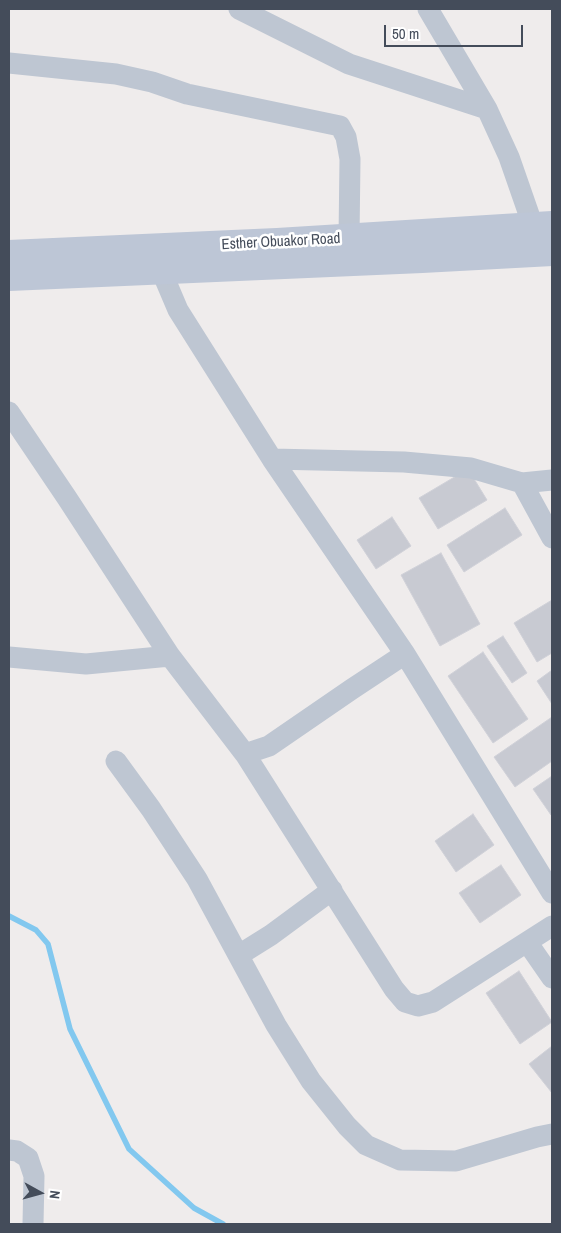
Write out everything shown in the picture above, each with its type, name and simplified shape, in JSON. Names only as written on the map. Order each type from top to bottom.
[{"type":"street","points":[[239,9],[349,64],[487,109]]},
{"type":"street","points":[[428,9],[487,109],[543,226],[542,253]]},
{"type":"street","points":[[9,63],[116,74],[152,82],[187,94],[340,126],[346,137],[350,159],[349,238]]},
{"type":"street","name":"Esther Obuakor Road","points":[[9,254],[349,238],[543,226]]},
{"type":"street","name":"Esther Obuakor Road","points":[[9,277],[542,253]]},
{"type":"street","points":[[161,270],[178,310],[272,459],[405,654],[552,894]]},
{"type":"street","points":[[9,412],[170,656],[245,754],[394,989],[406,1002],[418,1006],[433,1002],[552,926]]},
{"type":"street","points":[[272,459],[404,462],[471,468],[522,483],[552,480]]},
{"type":"street","points":[[522,483],[552,538]]},
{"type":"street","points":[[245,754],[268,746],[405,654]]},
{"type":"street","points":[[9,657],[86,664],[170,656]]},
{"type":"street","points":[[116,761],[151,809],[197,879],[276,1025],[311,1081],[347,1126],[366,1145],[400,1160],[456,1161],[552,1134]]},
{"type":"street","points":[[239,955],[271,935],[332,890]]},
{"type":"street","points":[[528,942],[552,978]]},
{"type":"street","points":[[9,1150],[17,1151],[28,1158],[34,1176],[35,1204],[33,1224]]},
{"type":"building","points":[[468,469],[487,500],[438,529],[419,498]]},
{"type":"building","points":[[505,508],[522,535],[464,572],[447,545]]},
{"type":"building","points":[[392,517],[411,546],[376,569],[357,540]]},
{"type":"building","points":[[441,553],[480,624],[440,646],[401,575]]},
{"type":"building","points":[[552,600],[552,653],[537,662],[514,623]]},
{"type":"building","points":[[503,636],[527,673],[512,683],[487,646]]},
{"type":"building","points":[[483,652],[528,719],[493,743],[448,676]]},
{"type":"building","points":[[552,670],[552,704],[537,681]]},
{"type":"building","points":[[552,717],[552,761],[515,787],[494,757]]},
{"type":"building","points":[[552,776],[552,815],[551,815],[533,789]]},
{"type":"building","points":[[473,814],[494,845],[456,872],[435,841]]},
{"type":"building","points":[[501,865],[521,895],[480,923],[459,893]]},
{"type":"building","points":[[519,971],[552,1022],[520,1044],[486,993]]},
{"type":"building","points":[[552,1046],[552,1093],[529,1064]]},
{"type":"waterway","points":[[9,916],[36,930],[48,944],[70,1029],[129,1149],[194,1208],[223,1224]]}]
